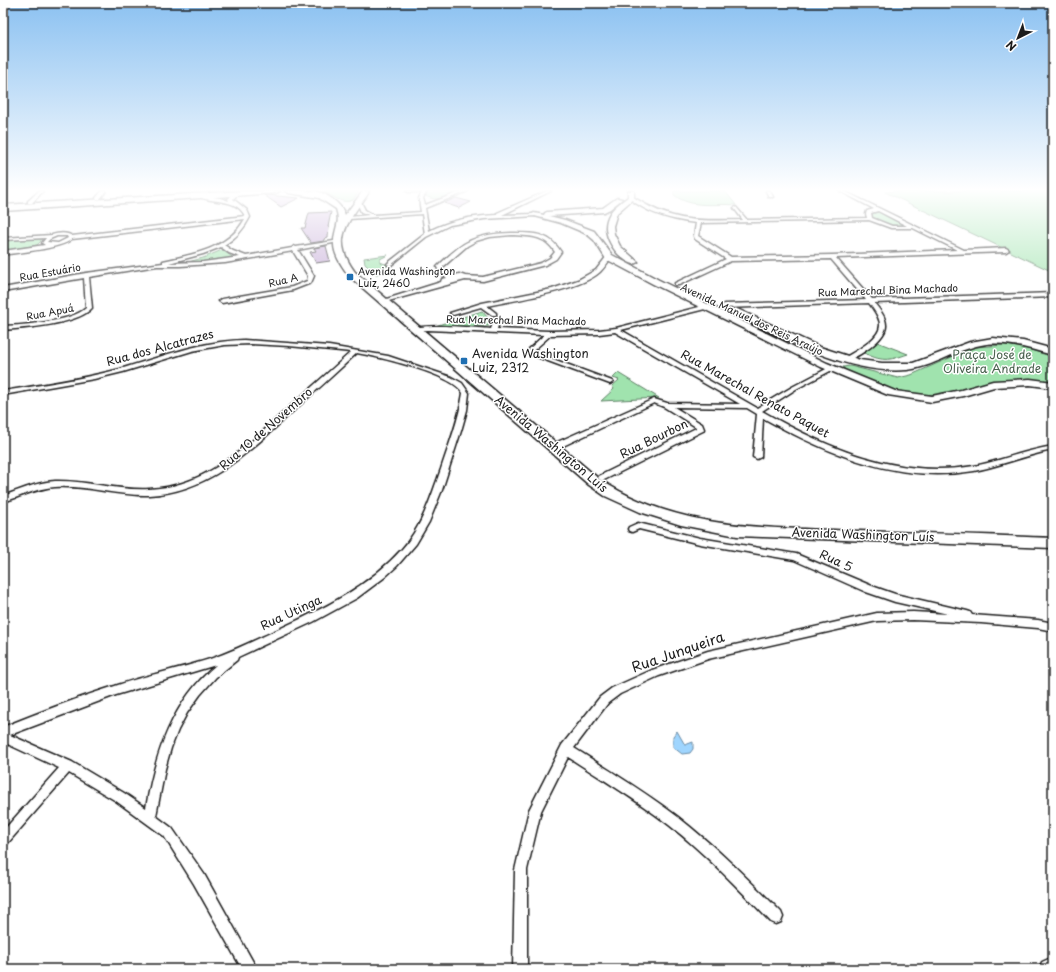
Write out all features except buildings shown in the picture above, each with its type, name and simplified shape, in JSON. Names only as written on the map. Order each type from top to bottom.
[{"type":"main road","points":[[338,241],[339,236]]},
{"type":"main road","name":"Avenida Washington Luís","points":[[338,241],[344,261],[360,281],[610,494],[666,516],[698,525],[737,531],[1053,543]]},
{"type":"street","points":[[3,239],[50,236]]},
{"type":"street","points":[[52,245],[45,244],[44,242],[48,238],[55,236]]},
{"type":"street","points":[[3,253],[65,243],[71,238],[85,236]]},
{"type":"street","points":[[157,264],[186,257],[221,245],[234,236]]},
{"type":"street","points":[[390,264],[423,236]]},
{"type":"street","points":[[451,278],[441,271],[440,267],[470,242],[482,237],[493,236]]},
{"type":"street","points":[[443,283],[443,281],[460,276],[464,278],[483,279],[543,264],[552,260],[558,252],[552,243],[540,236]]},
{"type":"street","name":"Avenida Manuel dos Reis Araújo","points":[[594,236],[609,257],[836,370],[892,393],[921,398],[945,398],[993,384],[1030,382],[1053,385]]},
{"type":"street","name":"Avenida Manuel dos Reis Araújo","points":[[611,236],[622,253],[631,260],[677,284],[819,351],[846,359],[881,366],[904,367],[924,364],[972,344],[993,341],[1021,344],[1053,352]]},
{"type":"street","points":[[696,236],[730,258]]},
{"type":"street","points":[[934,236],[965,252]]},
{"type":"street","name":"Rua Estuário","points":[[3,290],[157,264],[181,266],[199,264],[338,241]]},
{"type":"street","points":[[221,245],[231,252],[245,257]]},
{"type":"street","name":"Rua A","points":[[222,301],[293,288],[309,282],[311,276],[294,248]]},
{"type":"street","points":[[677,284],[730,258],[1006,250]]},
{"type":"street","points":[[757,457],[758,413],[794,388],[836,370],[838,368],[838,364],[874,341],[882,331],[882,318],[870,300],[832,256]]},
{"type":"street","points":[[453,313],[482,304],[553,290],[580,281],[598,271],[609,257]]},
{"type":"street","name":"Rua Apuá","points":[[3,328],[71,318],[85,313],[88,308],[86,275]]},
{"type":"street","points":[[383,301],[464,278]]},
{"type":"street","name":"Rua Marechal Bina Machado","points":[[724,306],[1053,295]]},
{"type":"street","points":[[1031,296],[1053,301]]},
{"type":"street","points":[[482,304],[496,317],[494,330]]},
{"type":"street","name":"Rua Marechal Bina Machado","points":[[418,330],[428,328],[577,333],[616,330],[707,307]]},
{"type":"street","name":"Rua Marechal Renato Paquet","points":[[616,330],[758,413],[831,450],[875,464],[904,470],[933,472],[966,470],[1053,448]]},
{"type":"street","points":[[549,333],[531,350],[531,353],[610,382]]},
{"type":"street","name":"Rua dos Alcatrazes","points":[[3,393],[108,374],[182,352],[220,344],[249,342],[288,344],[355,352],[388,358],[420,368],[461,386]]},
{"type":"street","name":"Rua 10 de Novembro","points":[[3,499],[42,486],[54,484],[78,484],[150,492],[180,487],[200,480],[218,472],[239,456],[355,352]]},
{"type":"street","name":"Rua Utinga","points":[[3,732],[42,716],[118,690],[238,653],[343,603],[364,589],[387,571],[406,550],[424,523],[435,497],[449,456],[465,398],[464,389],[461,386]]},
{"type":"street","points":[[558,445],[655,401],[666,405],[747,406]]},
{"type":"street","name":"Rua Bourbon","points":[[602,478],[700,429],[700,426],[666,405]]},
{"type":"street","name":"Rua 5","points":[[632,529],[638,526],[700,541],[782,553],[796,557],[895,598],[937,607],[981,619]]},
{"type":"street","name":"Rua Junqueira","points":[[520,969],[521,870],[526,844],[538,804],[566,749],[604,700],[616,690],[656,672],[708,655],[877,617],[913,616],[981,619]]},
{"type":"street","points":[[981,619],[1038,624],[1053,627]]},
{"type":"street","points":[[150,818],[161,762],[170,733],[184,706],[196,691],[218,669],[238,653]]},
{"type":"street","points":[[3,737],[68,766],[120,797],[168,832],[192,867],[250,969]]},
{"type":"street","points":[[566,749],[622,785],[672,821],[718,859],[776,918]]},
{"type":"street","points":[[3,840],[68,766]]},
{"type":"street","points":[[1049,969],[1053,967]]},
{"type":"green space","points":[[978,236],[1053,236],[1053,272]]},
{"type":"green space","points":[[41,237],[41,241],[37,245],[3,251],[3,240]]},
{"type":"green space","points":[[222,250],[234,258],[180,264],[203,258]]},
{"type":"green space","points":[[388,255],[380,259],[380,262],[388,265],[376,275],[365,264],[364,258]]},
{"type":"green space","points":[[482,311],[488,318],[489,326],[435,326]]},
{"type":"green space","points":[[877,342],[908,354],[890,359],[880,359],[862,352]]},
{"type":"green space","name":"Praça José de Oliveira Andrade","points":[[1006,345],[1028,349],[1053,357],[1053,384],[1046,382],[919,395],[888,390],[846,371],[843,367],[850,366],[898,378],[911,375],[974,347]]},
{"type":"green space","points":[[618,373],[659,398],[601,401],[614,389],[612,386],[619,380],[613,378]]},
{"type":"water","points":[[677,731],[685,745],[693,742],[693,749],[690,753],[682,754],[673,747],[673,736]]},
{"type":"place","name":"Avenida Washington Luiz, 2460","points":[[350,277]]},
{"type":"place","name":"Avenida Washington Luiz, 2312","points":[[464,361]]}]
